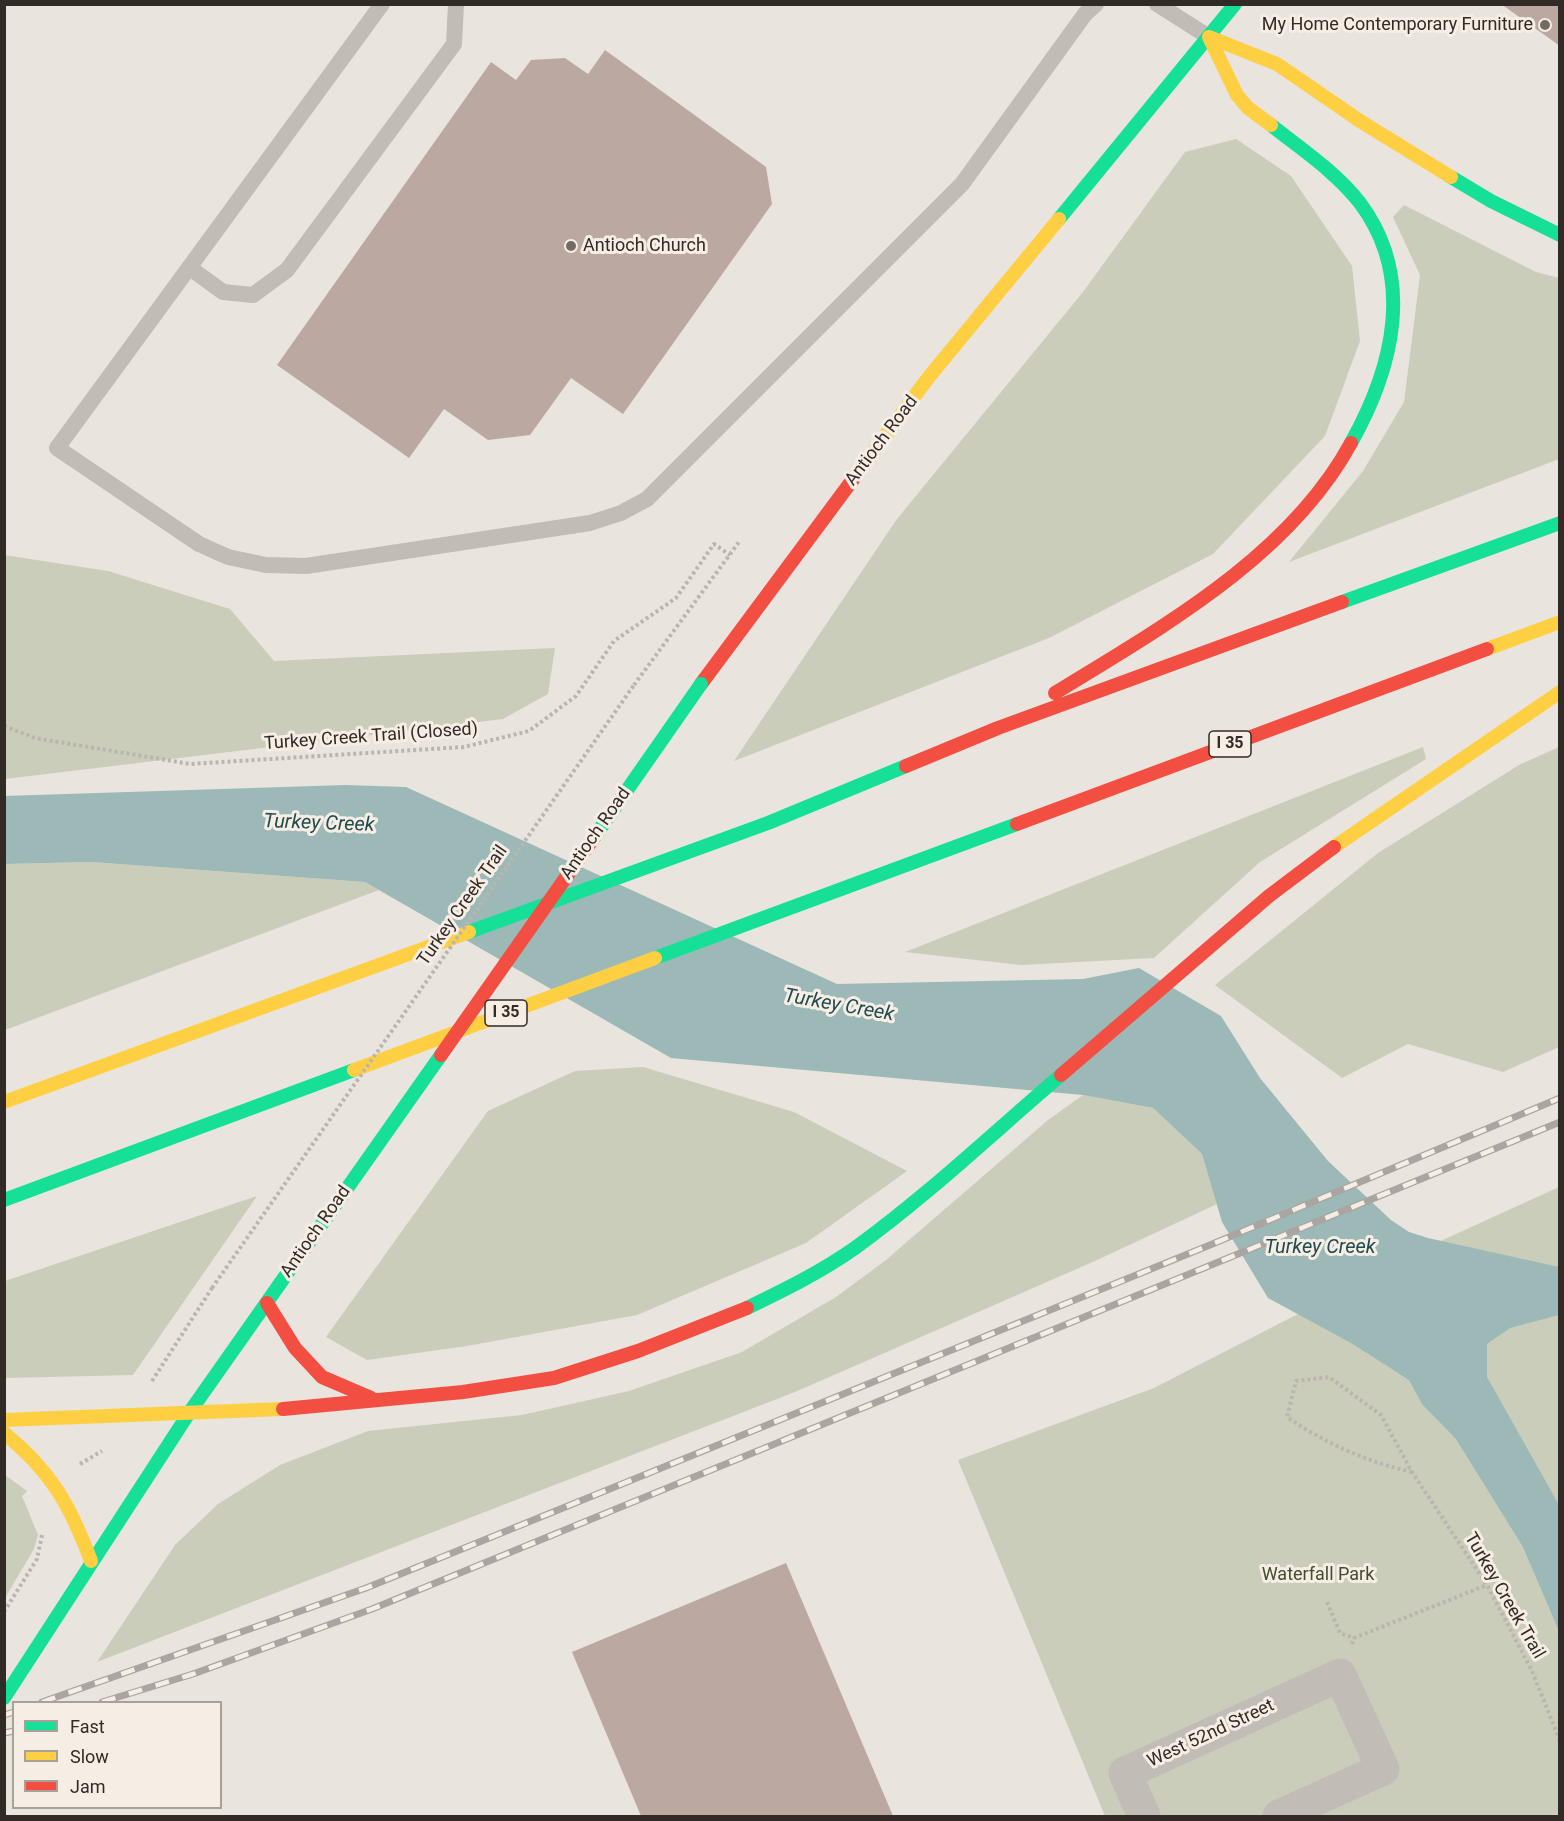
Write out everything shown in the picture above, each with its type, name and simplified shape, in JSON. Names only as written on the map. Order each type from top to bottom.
[{"type":"main road","name":"Antioch Road","points":[[4,1698],[189,1413],[701,684],[928,378],[1235,4]]},
{"type":"main road","points":[[1209,37],[1277,64],[1360,121],[1491,201],[1560,235]]},
{"type":"main road","points":[[998,728],[1209,594],[1265,549],[1298,514],[1341,462],[1366,418],[1383,378],[1394,327],[1394,282],[1382,242],[1359,202],[1325,169],[1241,102],[1209,37]]},
{"type":"main road","points":[[4,1102],[316,986],[768,823],[998,728],[1560,523]]},
{"type":"main road","name":"I 35","points":[[4,1200],[1560,622]]},
{"type":"main road","points":[[4,1420],[282,1409],[463,1392],[554,1378],[638,1351],[731,1316],[853,1249],[909,1206],[1269,896],[1337,844],[1560,692]]},
{"type":"main road","points":[[267,1303],[296,1348],[322,1377],[372,1399]]},
{"type":"main road","points":[[4,1433],[28,1451],[55,1480],[71,1508],[91,1561]]},
{"type":"street","name":"West 52nd Street","points":[[1144,1816],[1125,1773],[1340,1675]]},
{"type":"street","points":[[1279,1816],[1383,1769],[1340,1675]]},
{"type":"lane","points":[[382,4],[57,448],[199,544],[228,557],[266,565],[306,566],[590,523],[621,513],[647,499],[962,184],[1085,14],[1096,4]]},
{"type":"lane","points":[[190,267],[224,292],[253,295],[288,270],[454,44],[456,4]]},
{"type":"lane","points":[[1157,4],[1209,37]]},
{"type":"path","name":"Turkey Creek Trail","points":[[212,1288],[634,685],[739,542]]},
{"type":"path","name":"Turkey Creek Trail (Closed)","points":[[4,726],[35,738],[190,764],[464,747],[529,731],[576,696],[614,641],[676,598],[714,544],[730,555]]},
{"type":"path","name":"Turkey Creek Trail","points":[[1412,1472],[1389,1467],[1319,1438],[1287,1417],[1296,1381],[1329,1377],[1381,1415],[1412,1472],[1487,1586],[1532,1671],[1560,1741]]},
{"type":"path","points":[[1327,1602],[1340,1633],[1354,1638],[1487,1586]]},
{"type":"path","points":[[4,1612],[16,1594]]},
{"type":"path","points":[[1340,1675],[1354,1638]]},
{"type":"green space","points":[[1236,139],[1291,176],[1352,266],[1360,341],[1325,436],[1213,554],[1049,638],[734,761],[897,519],[1083,292],[1185,152]]},
{"type":"green space","points":[[1404,205],[1536,272],[1559,278],[1559,459],[1289,562],[1363,471],[1404,402],[1420,275],[1393,217]]},
{"type":"green space","points":[[4,555],[108,571],[230,609],[274,661],[555,648],[548,694],[503,719],[5,779]]},
{"type":"green space","points":[[1423,747],[1426,759],[1260,862],[1154,958],[1021,965],[905,952]]},
{"type":"green space","points":[[1559,747],[1559,1047],[1503,1072],[1408,1044],[1342,1078],[1215,985],[1378,853],[1519,765]]},
{"type":"green space","points":[[91,862],[365,882],[379,890],[5,1030],[5,864]]},
{"type":"green space","points":[[643,1067],[794,1112],[907,1171],[806,1243],[637,1315],[467,1346],[367,1360],[326,1337],[488,1111],[575,1071]]},
{"type":"green space","points":[[1083,1095],[1153,1108],[1202,1154],[1217,1204],[1095,1261],[795,1392],[97,1662],[175,1545],[218,1504],[280,1465],[368,1431],[522,1415],[629,1391],[742,1352],[836,1297],[886,1260],[1048,1120]]},
{"type":"green space","name":"Waterfall Park","points":[[1559,1187],[1559,1816],[1105,1816],[958,1460],[1154,1388],[1434,1244]]},
{"type":"green space","points":[[257,1196],[133,1375],[5,1378],[5,1281]]},
{"type":"green space","points":[[5,1475],[27,1491],[22,1496],[38,1535],[34,1549],[5,1598]]},
{"type":"water","name":"Turkey Creek","points":[[345,785],[406,787],[837,984],[1083,979],[1139,968],[1221,1016],[1260,1078],[1328,1161],[1391,1220],[1409,1232],[1428,1238],[1559,1267],[1559,1315],[1510,1328],[1487,1344],[1487,1377],[1559,1505],[1559,1631],[1523,1547],[1456,1439],[1422,1404],[1409,1380],[1351,1343],[1268,1298],[1222,1222],[1202,1154],[1153,1108],[1083,1095],[671,1058],[365,882],[91,862],[5,864],[4,796]]},
{"type":"building","name":"My Home Contemporary Furniture","points":[[1501,4],[1560,4],[1560,46]]},
{"type":"building","points":[[605,50],[766,167],[772,204],[623,414],[571,378],[530,435],[488,440],[444,409],[409,458],[277,365],[491,62],[516,80],[531,60],[565,58],[588,74]]},
{"type":"building","points":[[786,1563],[893,1816],[641,1816],[572,1652]]},
{"type":"railway","points":[[45,1701],[366,1588],[1210,1245],[1560,1098]]},
{"type":"railway","points":[[105,1701],[193,1674],[372,1609],[1560,1122]]},
{"type":"railway","points":[[4,1715],[12,1713]]},
{"type":"railway","points":[[4,1733],[12,1731]]},
{"type":"traffic: fast","points":[[1059,219],[1235,4]]},
{"type":"traffic: fast","points":[[1271,125],[1318,161],[1351,192],[1377,232],[1388,262],[1393,292],[1392,323],[1387,354],[1366,414],[1351,443]]},
{"type":"traffic: fast","points":[[1451,177],[1491,201],[1560,235]]},
{"type":"traffic: fast","points":[[1342,602],[1560,523]]},
{"type":"traffic: fast","points":[[595,836],[701,684]]},
{"type":"traffic: fast","points":[[469,932],[768,823],[906,766]]},
{"type":"traffic: fast","points":[[655,958],[1017,824]]},
{"type":"traffic: fast","points":[[279,1285],[441,1055]]},
{"type":"traffic: fast","points":[[4,1200],[354,1070]]},
{"type":"traffic: fast","points":[[747,1308],[816,1273],[882,1228],[934,1186],[1061,1075]]},
{"type":"traffic: fast","points":[[4,1698],[189,1413],[279,1285]]},
{"type":"traffic: slow","points":[[1209,37],[1277,64],[1360,121],[1451,177]]},
{"type":"traffic: slow","points":[[1209,37],[1237,95],[1248,108],[1271,125]]},
{"type":"traffic: slow","points":[[871,455],[928,378],[1059,219]]},
{"type":"traffic: slow","points":[[1487,649],[1560,622]]},
{"type":"traffic: slow","points":[[1334,847],[1560,692]]},
{"type":"traffic: slow","points":[[4,1102],[469,932]]},
{"type":"traffic: slow","points":[[354,1070],[655,958]]},
{"type":"traffic: slow","points":[[4,1420],[283,1409]]},
{"type":"traffic: slow","points":[[4,1433],[47,1475],[67,1506],[91,1561]]},
{"type":"traffic: jam","points":[[1055,693],[1179,615],[1258,555],[1294,521],[1325,484],[1351,443]]},
{"type":"traffic: jam","points":[[701,684],[871,455]]},
{"type":"traffic: jam","points":[[906,766],[998,728],[1342,602]]},
{"type":"traffic: jam","points":[[1017,824],[1487,649]]},
{"type":"traffic: jam","points":[[441,1055],[595,836]]},
{"type":"traffic: jam","points":[[1061,1075],[1269,896],[1334,847]]},
{"type":"traffic: jam","points":[[267,1303],[295,1348],[322,1377],[371,1398]]},
{"type":"traffic: jam","points":[[283,1409],[463,1392],[554,1378],[638,1351],[747,1308]]},
{"type":"place","name":"My Home Contemporary Furniture","points":[[1545,25]]},
{"type":"place","name":"Antioch Church","points":[[571,246]]}]
